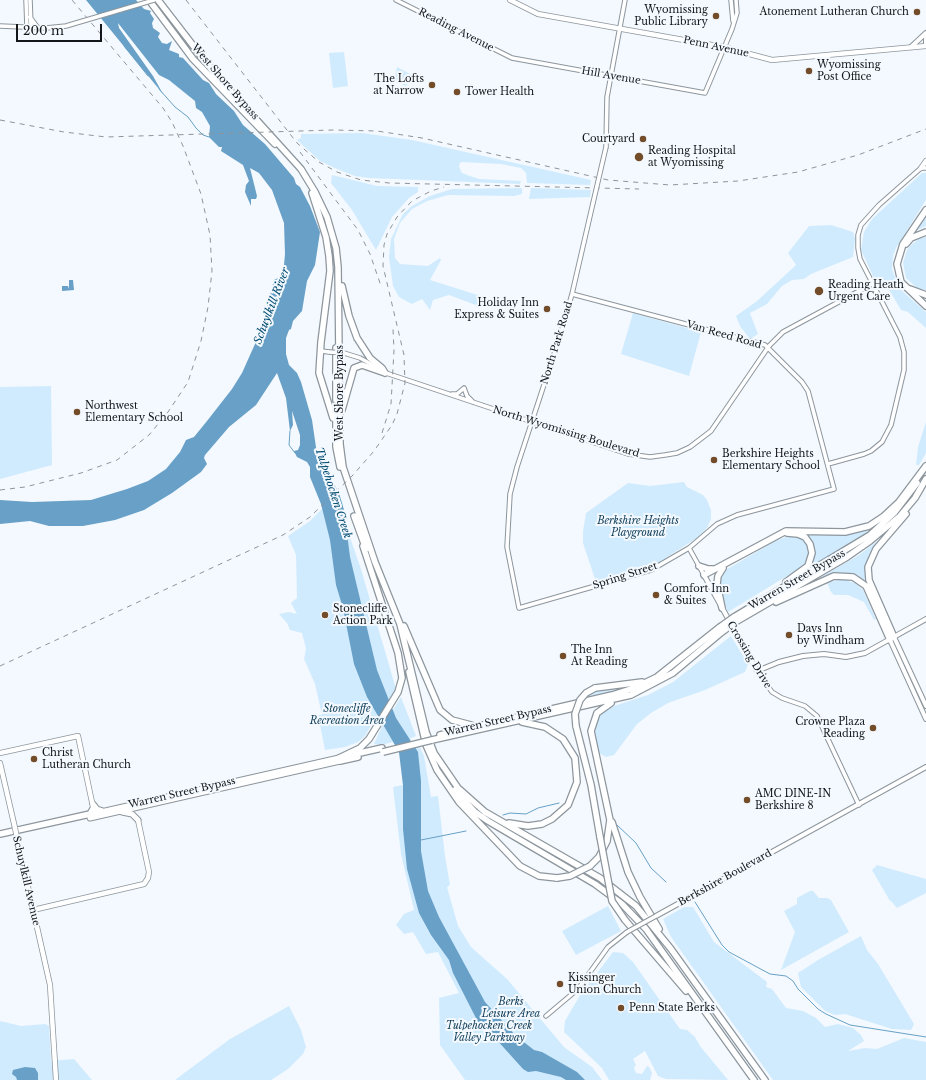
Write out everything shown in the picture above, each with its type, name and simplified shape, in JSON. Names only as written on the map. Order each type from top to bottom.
[{"type":"highway","name":"West Shore Bypass","points":[[149,0],[194,59],[285,155],[312,194],[328,232],[334,263],[336,428],[340,467],[370,558],[399,633],[418,718],[430,755]]},
{"type":"highway","name":"West Shore Bypass","points":[[158,0],[215,74],[301,169],[316,192],[333,235],[338,267],[339,418],[341,454],[351,494],[406,644],[426,732],[434,753],[458,788],[485,812]]},
{"type":"highway","points":[[312,194],[326,237],[330,264],[319,376],[332,413],[334,446],[340,467]]},
{"type":"highway","points":[[926,210],[903,244],[897,260],[898,276],[906,288],[926,306]]},
{"type":"highway","points":[[903,244],[911,236],[925,232]]},
{"type":"highway","points":[[925,232],[912,238],[905,245],[900,254],[899,266],[901,276],[908,287],[916,292],[926,295]]},
{"type":"highway","points":[[333,235],[339,255],[346,304],[354,333],[365,351],[385,373]]},
{"type":"highway","points":[[341,454],[342,408],[353,369],[362,365],[385,373]]},
{"type":"highway","points":[[705,576],[786,531],[793,529],[845,532],[869,526],[884,516],[899,502],[926,466]]},
{"type":"highway","name":"Warren Street Bypass","points":[[432,738],[512,723],[631,695],[673,673],[736,617],[870,535],[894,513],[912,491],[926,466]]},
{"type":"highway","name":"Warren Street Bypass","points":[[736,617],[743,618],[847,557],[870,541],[900,516],[915,498],[926,480]]},
{"type":"highway","points":[[892,638],[869,580],[868,567],[876,549],[908,513],[926,487]]},
{"type":"highway","points":[[340,759],[360,748],[372,735],[398,692],[402,678],[398,654],[349,498]]},
{"type":"highway","points":[[699,566],[710,570],[721,567],[788,533],[803,536],[811,547],[812,557],[806,568],[736,617]]},
{"type":"highway","points":[[721,567],[717,584],[722,608]]},
{"type":"highway","points":[[743,618],[829,578],[838,575],[850,576],[857,578],[866,586],[892,638]]},
{"type":"highway","points":[[388,594],[400,615],[440,710],[454,722],[478,726]]},
{"type":"highway","name":"Warren Street Bypass","points":[[0,838],[90,816],[104,811],[382,750],[619,693],[657,677],[721,630]]},
{"type":"highway","points":[[682,658],[642,682],[595,688],[586,692],[575,710],[576,726],[590,785],[612,901],[625,920],[720,1033]]},
{"type":"highway","points":[[631,695],[605,706],[592,724],[591,740],[616,840],[628,872],[640,897],[671,949]]},
{"type":"highway","points":[[485,812],[514,825],[528,826],[542,824],[557,816],[564,809],[570,801],[576,786],[578,777],[576,763],[572,750],[563,739],[553,730],[542,725],[512,723]]},
{"type":"highway","points":[[430,755],[437,770],[459,802],[516,863],[536,874],[557,878],[570,876],[590,866],[599,857],[607,841],[610,820],[607,802]]},
{"type":"highway","points":[[430,755],[453,787],[475,812],[500,829],[594,884],[622,904],[646,930],[754,1080]]},
{"type":"highway","name":"Warren Street Bypass","points":[[0,834],[142,806],[340,759]]},
{"type":"highway","points":[[90,816],[93,806],[104,811]]},
{"type":"highway","points":[[138,820],[138,812],[142,806]]},
{"type":"highway","points":[[119,811],[132,814],[138,820]]},
{"type":"highway","points":[[485,812],[600,878],[636,906],[671,949],[765,1080]]},
{"type":"main road","name":"Penn Avenue","points":[[510,0],[538,14],[723,47],[772,60],[926,46]]},
{"type":"main road","points":[[926,34],[926,46]]},
{"type":"main road","points":[[911,47],[926,34]]},
{"type":"main road","points":[[924,168],[926,161]]},
{"type":"main road","name":"Crossing Drive","points":[[705,576],[757,672]]},
{"type":"main road","points":[[757,672],[779,662],[808,655],[853,656],[865,653],[926,619]]},
{"type":"main road","points":[[892,638],[926,706]]},
{"type":"main road","points":[[892,638],[926,718]]},
{"type":"main road","points":[[0,753],[78,736],[93,806]]},
{"type":"main road","name":"Schuylkill Avenue","points":[[0,763],[50,985],[56,1080]]},
{"type":"main road","name":"Berkshire Boulevard","points":[[656,916],[926,767]]},
{"type":"main road","points":[[33,910],[144,884],[148,878],[149,872],[138,820]]},
{"type":"street","points":[[26,0],[29,27]]},
{"type":"street","points":[[22,27],[28,18],[30,0]]},
{"type":"street","points":[[0,26],[46,28],[66,26],[154,0]]},
{"type":"street","name":"Reading Avenue","points":[[396,0],[507,56],[517,59]]},
{"type":"street","name":"North Park Road","points":[[519,608],[507,547],[508,520],[512,488],[572,294],[606,148],[606,100],[625,0]]},
{"type":"street","points":[[731,0],[733,26]]},
{"type":"street","points":[[723,47],[733,26],[737,13],[736,0]]},
{"type":"street","points":[[28,18],[38,28]]},
{"type":"street","name":"Hill Avenue","points":[[517,59],[705,93],[723,47]]},
{"type":"street","points":[[828,464],[864,454],[875,448],[885,438],[892,421],[904,370],[904,352],[900,337],[872,284],[858,252],[858,235],[861,225],[879,205],[924,168]]},
{"type":"street","name":"North Wyomissing Boulevard","points":[[321,351],[344,353],[360,358],[385,373],[634,455],[658,457],[677,453],[698,442],[715,426],[768,348],[789,328],[872,284]]},
{"type":"street","name":"Van Reed Road","points":[[572,294],[762,344],[768,348],[802,382],[808,391],[834,489]]},
{"type":"street","points":[[448,394],[457,394],[464,388],[467,396],[474,403]]},
{"type":"street","name":"Spring Street","points":[[519,608],[642,573],[665,563],[689,548],[714,526],[737,515],[834,489]]},
{"type":"street","name":"Crossing Drive","points":[[689,548],[705,576]]},
{"type":"street","name":"Crossing Drive","points":[[757,672],[772,692],[782,698],[805,706],[817,716],[859,805]]},
{"type":"street","name":"Berkshire Boulevard","points":[[546,1016],[578,989],[608,947],[627,932],[656,916]]},
{"type":"green space","points":[[344,52],[348,86],[333,88],[329,53]]},
{"type":"green space","points":[[397,67],[414,76],[411,77],[406,86],[394,81]]},
{"type":"green space","points":[[362,133],[412,140],[591,180],[590,185],[527,183],[526,173],[521,168],[501,164],[461,162],[459,165],[462,173],[470,176],[479,179],[521,181],[520,184],[369,178],[355,176],[320,161],[297,140],[301,138],[301,134]]},
{"type":"green space","points":[[922,173],[926,173],[926,200],[896,248],[893,256],[892,269],[897,283],[902,291],[926,312],[926,328],[908,312],[901,310],[885,283],[878,287],[861,250],[864,232],[872,219]]},
{"type":"green space","points":[[332,175],[377,186],[418,187],[418,192],[409,198],[392,217],[376,250],[352,210],[331,183]]},
{"type":"green space","points":[[522,188],[522,194],[514,196],[448,195],[427,201],[412,209],[400,223],[394,239],[395,258],[400,264],[428,266],[440,258],[441,260],[430,280],[484,297],[481,307],[449,295],[433,300],[430,310],[422,299],[412,304],[399,297],[393,286],[389,257],[391,239],[403,214],[412,206],[430,196],[452,189]]},
{"type":"green space","points":[[531,188],[591,190],[590,197],[529,199]]},
{"type":"green space","points":[[926,213],[926,226],[913,232]]},
{"type":"green space","points":[[831,225],[853,232],[855,239],[853,257],[811,274],[804,279],[792,280],[782,286],[767,304],[750,313],[758,334],[750,339],[740,326],[736,316],[757,301],[796,265],[788,253],[809,226]]},
{"type":"green space","points":[[926,237],[926,290],[917,288],[906,278],[903,263],[907,250],[911,245],[920,238]]},
{"type":"green space","points":[[633,313],[701,332],[689,376],[621,354]]},
{"type":"green space","points":[[51,386],[52,465],[0,479],[0,387]]},
{"type":"green space","points":[[926,422],[926,453],[919,465],[916,465],[918,447]]},
{"type":"green space","name":"Berkshire Heights Playground","points":[[684,482],[687,487],[703,495],[707,500],[711,510],[711,519],[707,528],[697,538],[658,563],[596,582],[583,543],[586,513],[628,483],[650,486]]},
{"type":"green space","name":"Tulpehocken Creek Valley Parkway","points":[[342,501],[347,529],[361,569],[396,689],[388,702],[393,710],[401,697],[416,736],[409,739],[415,748],[420,747],[424,756],[431,797],[438,796],[450,885],[447,887],[458,926],[471,947],[507,979],[564,1047],[592,1067],[602,1080],[465,1080],[440,1045],[439,998],[459,993],[438,952],[426,954],[413,932],[404,934],[396,925],[404,914],[414,910],[401,854],[393,787],[403,785],[399,752],[393,742],[381,745],[374,744],[383,724],[377,715],[365,736],[358,742],[345,747],[325,750],[318,715],[322,715],[315,684],[304,659],[306,649],[302,633],[290,630],[287,623],[279,614],[289,612],[297,614],[291,603],[297,598],[296,555],[288,536],[310,521],[322,509]]},
{"type":"green space","points":[[868,527],[871,529],[859,539],[808,569],[814,554],[813,545],[806,536],[809,531],[824,532]]},
{"type":"green space","points":[[888,533],[872,550],[867,561],[865,573],[867,583],[857,576],[839,573],[804,587],[859,555]]},
{"type":"green space","points":[[789,536],[799,537],[809,547],[809,556],[805,565],[728,612],[722,598],[720,581],[724,571],[775,541]]},
{"type":"green space","points":[[842,579],[855,583],[863,590],[876,619],[874,620],[864,602],[848,595],[834,595],[831,592],[827,583]]},
{"type":"green space","points":[[731,636],[748,664],[745,672],[705,690],[668,703],[651,713],[637,724],[614,755],[606,757],[599,753],[594,734],[595,725],[602,713],[614,706],[648,695],[673,682]]},
{"type":"green space","points":[[620,687],[612,691],[586,697],[599,689]]},
{"type":"green space","points":[[877,865],[926,879],[926,893],[897,908],[890,901],[872,870]]},
{"type":"green space","points":[[810,891],[813,891],[819,898],[827,898],[831,900],[849,932],[781,970],[795,932],[784,911],[797,904],[797,898]]},
{"type":"green space","points":[[608,906],[621,931],[576,955],[562,931]]},
{"type":"green space","points":[[684,907],[693,907],[714,942],[767,982],[766,987],[772,989],[786,1008],[803,1011],[816,1018],[825,1027],[838,1024],[853,1028],[861,1035],[864,1041],[848,1051],[865,1048],[877,1049],[904,1038],[926,1042],[926,1080],[773,1080],[671,937],[663,919]]},
{"type":"green space","points":[[861,936],[867,950],[878,964],[914,1024],[911,1030],[892,1029],[845,1014],[835,1015],[825,1011],[801,987],[798,973]]},
{"type":"green space","name":"Penn State Berks","points":[[613,952],[623,953],[633,962],[680,1029],[687,1030],[695,1037],[700,1046],[728,1080],[666,1079],[658,1076],[645,1051],[633,1059],[636,1065],[634,1068],[636,1073],[642,1074],[647,1066],[649,1067],[652,1073],[650,1080],[609,1080],[602,1068],[564,1032],[565,1021],[579,997]]},
{"type":"green space","points":[[289,1006],[301,1030],[306,1047],[303,1054],[288,1069],[271,1080],[175,1080],[230,1039]]},
{"type":"green space","points":[[0,1021],[21,1026],[45,1024],[49,1026],[51,1061],[74,1059],[92,1080],[0,1080]]},
{"type":"water","points":[[86,0],[136,0],[144,9],[151,11],[150,13],[154,19],[152,23],[153,28],[160,33],[158,37],[162,43],[167,44],[172,41],[169,50],[179,54],[179,57],[183,58],[203,80],[209,83],[216,94],[234,111],[243,125],[265,144],[294,178],[296,184],[300,187],[310,206],[320,232],[315,265],[307,281],[302,311],[293,321],[286,338],[286,354],[289,365],[297,373],[301,382],[312,420],[317,454],[339,493],[344,510],[350,557],[377,670],[396,718],[418,752],[421,781],[421,851],[428,891],[439,917],[485,1002],[516,1036],[534,1050],[542,1052],[577,1072],[585,1080],[566,1080],[561,1077],[536,1071],[528,1072],[523,1069],[496,1039],[478,1022],[453,973],[449,960],[431,935],[419,913],[407,869],[403,829],[403,785],[399,752],[367,697],[354,664],[343,608],[336,585],[330,540],[321,504],[310,477],[310,467],[307,462],[297,457],[294,451],[298,450],[300,445],[300,435],[292,411],[293,425],[290,431],[286,398],[277,373],[256,405],[229,427],[205,455],[204,458],[207,464],[201,472],[172,493],[144,510],[115,520],[83,526],[49,526],[30,521],[0,524],[0,500],[32,502],[91,500],[148,481],[166,469],[180,452],[186,440],[194,437],[207,421],[232,389],[242,373],[268,315],[266,310],[274,280],[280,277],[284,265],[284,223],[272,190],[259,173],[250,168],[257,196],[256,199],[251,199],[251,206],[245,192],[246,185],[249,181],[243,165],[221,151],[222,147],[219,147],[209,137],[210,126],[202,112],[196,108],[195,101],[169,80],[159,75],[118,23],[119,28],[153,76],[163,94]]},
{"type":"water","points":[[69,280],[73,280],[74,290],[62,291],[62,286],[68,286],[69,289]]},
{"type":"water","points":[[25,1067],[35,1068],[38,1073],[38,1080],[17,1080],[12,1074],[13,1070]]},
{"type":"waterway","points":[[124,46],[148,76]]},
{"type":"waterway","points":[[159,89],[175,107],[188,117],[203,135],[209,137]]},
{"type":"waterway","points":[[290,431],[289,445],[295,453]]},
{"type":"waterway","points":[[503,815],[510,813],[526,814],[538,808],[559,803]]},
{"type":"waterway","points":[[617,825],[636,843],[651,868],[666,882]]},
{"type":"waterway","points":[[421,840],[466,831]]},
{"type":"waterway","points":[[695,902],[722,945],[729,952],[770,974],[786,976],[793,981],[798,989],[818,1009],[826,1014],[850,1025],[926,1037]]},
{"type":"railway","points":[[0,490],[25,487],[81,473],[117,460],[149,435],[168,412],[188,382],[201,341],[208,307],[212,271],[210,235],[201,194],[183,146],[172,122],[163,108],[72,0]]},
{"type":"railway","points":[[186,0],[297,143],[319,162],[337,172],[361,180],[389,183],[639,189]]},
{"type":"railway","points":[[0,120],[64,132],[106,137],[333,130],[377,131],[422,138],[608,180],[670,185],[738,181],[798,172],[858,155],[926,129]]},
{"type":"railway","points":[[300,152],[358,230],[370,254],[381,286]]},
{"type":"railway","points":[[0,666],[283,535],[310,517],[353,475],[374,451],[392,425],[397,414],[405,383],[404,355],[383,266],[384,245],[387,234],[397,217],[412,201],[431,191],[444,187]]},
{"type":"railway","points":[[382,433],[391,404],[394,350],[393,329]]},
{"type":"place","name":"Atonement Lutheran Church","points":[[917,12]]},
{"type":"place","name":"Wyomissing Public Library","points":[[716,16]]},
{"type":"place","name":"Wyomissing Post Office","points":[[809,71]]},
{"type":"place","name":"The Lofts at Narrow","points":[[432,85]]},
{"type":"place","name":"Tower Health","points":[[457,92]]},
{"type":"place","name":"Courtyard","points":[[643,139]]},
{"type":"place","name":"Reading Hospital at Wyomissing","points":[[639,157]]},
{"type":"place","name":"Reading Heath Urgent Care","points":[[819,291]]},
{"type":"place","name":"Holiday Inn Express & Suites","points":[[547,309]]},
{"type":"place","name":"Northwest Elementary School","points":[[77,412]]},
{"type":"place","name":"Berkshire Heights Elementary School","points":[[714,460]]},
{"type":"place","name":"Comfort Inn & Suites","points":[[656,595]]},
{"type":"place","name":"Stonecliffe Action Park","points":[[325,615]]},
{"type":"place","name":"Days Inn by Windham","points":[[789,635]]},
{"type":"place","name":"The Inn At Reading","points":[[563,656]]},
{"type":"place","name":"Crowne Plaza Reading","points":[[873,728]]},
{"type":"place","name":"Christ Lutheran Church","points":[[34,759]]},
{"type":"place","name":"AMC DINE-IN Berkshire 8","points":[[747,800]]},
{"type":"place","name":"Kissinger Union Church","points":[[560,984]]},
{"type":"place","name":"Penn State Berks","points":[[621,1008]]},
{"type":"water label","name":"Schuylkill River","points":[[272,306]]},
{"type":"water label","name":"Tulpehocken Creek","points":[[333,493]]},
{"type":"park label","name":"Stonecliffe Recreation Area","points":[[347,714]]},
{"type":"park label","name":"Berks Leisure Area","points":[[511,1008]]}]
